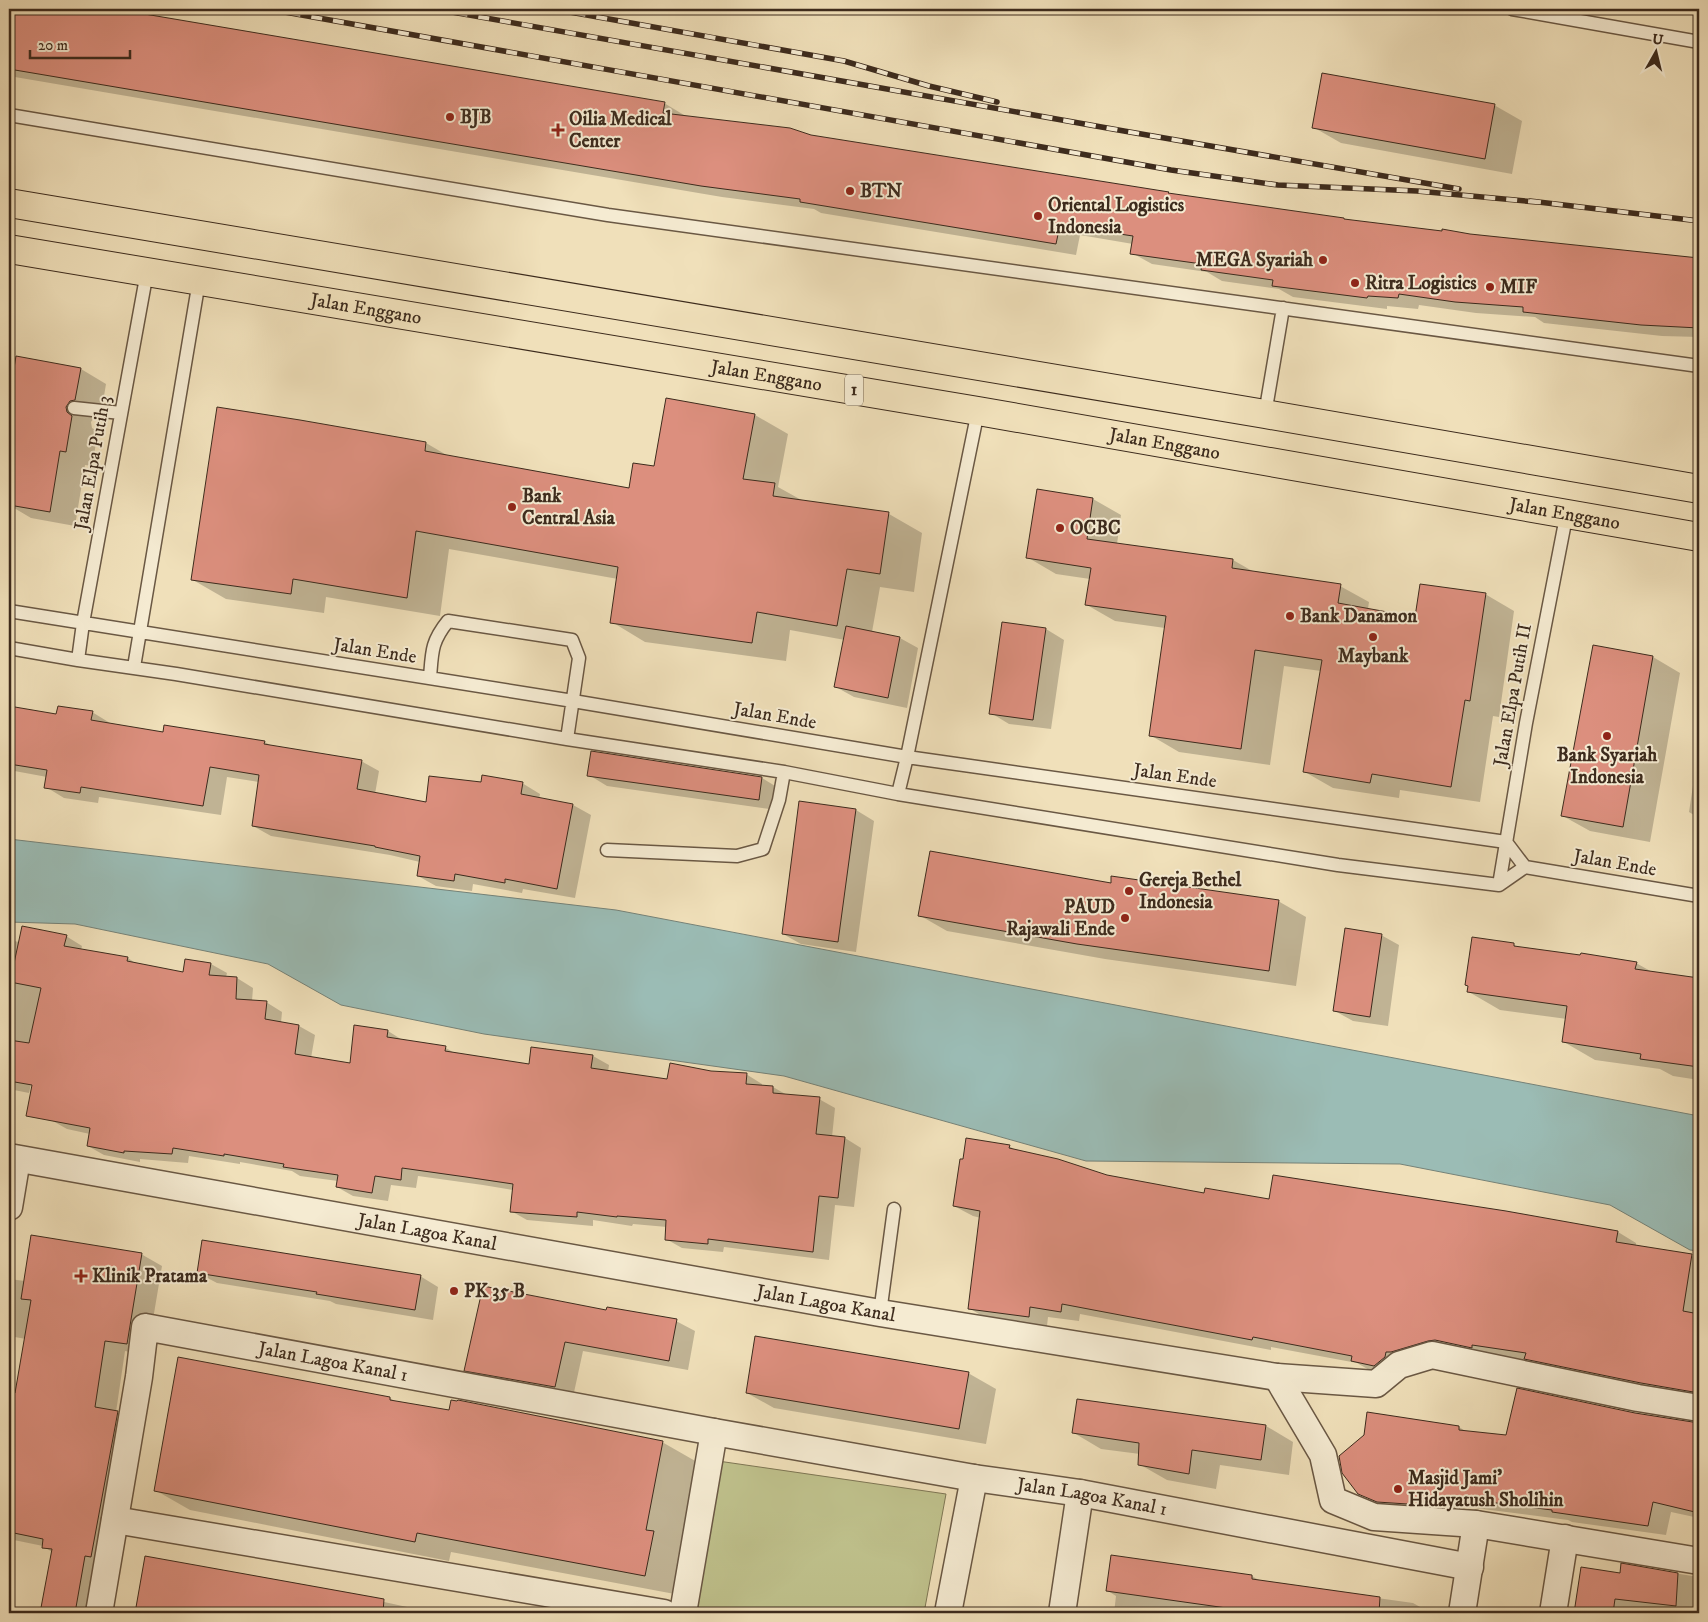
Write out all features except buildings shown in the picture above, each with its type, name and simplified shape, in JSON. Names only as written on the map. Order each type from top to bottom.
[{"type":"highway","name":"1","points":[[9,203],[1265,414],[1699,490]]},
{"type":"highway","name":"Jalan Enggano","points":[[9,249],[978,411],[1567,512],[1699,537]]},
{"type":"street","points":[[9,1207],[13,1158]]},
{"type":"street","name":"Jalan Lagoa Kanal","points":[[13,1158],[880,1313],[1277,1376],[1376,1384],[1400,1365],[1432,1355],[1638,1398],[1699,1408]]},
{"type":"street","name":"Jalan Lagoa Kanal 1","points":[[99,1613],[139,1378],[145,1327],[714,1432],[974,1478],[1080,1493],[1470,1567]]},
{"type":"street","points":[[1277,1376],[1323,1455],[1333,1500],[1374,1517],[1476,1524],[1699,1561]]},
{"type":"street","points":[[683,1613],[714,1432]]},
{"type":"street","points":[[948,1613],[974,1478]]},
{"type":"street","points":[[1062,1613],[1080,1493]]},
{"type":"street","points":[[115,1520],[664,1613]]},
{"type":"street","points":[[1462,1613],[1476,1524]]},
{"type":"street","points":[[1553,1613],[1565,1538]]},
{"type":"lane","points":[[1512,9],[1699,42]]},
{"type":"lane","points":[[9,115],[608,215],[1699,366]]},
{"type":"lane","name":"Jalan Elpa Putih 3","points":[[78,660],[83,623],[147,272]]},
{"type":"lane","points":[[134,667],[199,281]]},
{"type":"lane","points":[[1265,414],[1283,308]]},
{"type":"lane","points":[[74,408],[121,413]]},
{"type":"lane","points":[[898,794],[908,757],[978,411]]},
{"type":"lane","name":"Jalan Elpa Putih II","points":[[1499,885],[1526,723],[1567,512]]},
{"type":"lane","name":"Jalan Ende","points":[[9,610],[140,633],[573,701],[908,757],[1506,842]]},
{"type":"lane","points":[[430,678],[432,653],[437,635],[448,622],[572,640],[579,658],[567,740]]},
{"type":"lane","points":[[9,648],[134,667],[567,740],[784,772],[898,794],[1338,864],[1499,885],[1525,867],[1506,842]]},
{"type":"lane","points":[[607,850],[737,856],[763,849],[779,800],[784,772]]},
{"type":"lane","name":"Jalan Ende","points":[[1525,867],[1699,896]]},
{"type":"lane","points":[[880,1313],[894,1208]]},
{"type":"green space","points":[[718,1461],[946,1494],[924,1613],[692,1613]]},
{"type":"water","points":[[9,839],[616,910],[1699,1116],[1699,1251],[1690,1250],[1610,1205],[1400,1164],[1086,1161],[784,1076],[484,1034],[341,1005],[268,964],[75,924],[9,922]]},
{"type":"railway","points":[[268,9],[1171,170],[1278,185],[1417,191],[1536,202]]},
{"type":"railway","points":[[435,9],[1459,189]]},
{"type":"railway","points":[[553,9],[844,61],[929,86],[997,102]]},
{"type":"railway","points":[[1530,201],[1699,221]]},
{"type":"place","name":"BJB","points":[[450,117]]},
{"type":"place","name":"Oilia Medical Center","points":[[558,130]]},
{"type":"place","name":"BTN","points":[[850,191]]},
{"type":"place","name":"Oriental Logistics Indonesia","points":[[1038,216]]},
{"type":"place","name":"MEGA Syariah","points":[[1323,260]]},
{"type":"place","name":"Ritra Logistics","points":[[1355,283]]},
{"type":"place","name":"MIF","points":[[1490,287]]},
{"type":"place","name":"Bank Central Asia","points":[[512,507]]},
{"type":"place","name":"OCBC","points":[[1060,528]]},
{"type":"place","name":"Bank Danamon","points":[[1290,616]]},
{"type":"place","name":"Maybank","points":[[1373,637]]},
{"type":"place","name":"Bank Syariah Indonesia","points":[[1607,736]]},
{"type":"place","name":"Gereja Bethel Indonesia","points":[[1129,891]]},
{"type":"place","name":"PAUD Rajawali Ende","points":[[1125,918]]},
{"type":"place","name":"Klinik Pratama","points":[[81,1276]]},
{"type":"place","name":"PK 35 B","points":[[454,1291]]},
{"type":"place","name":"Masjid Jami' Hidayatush Sholihin","points":[[1398,1489]]}]
